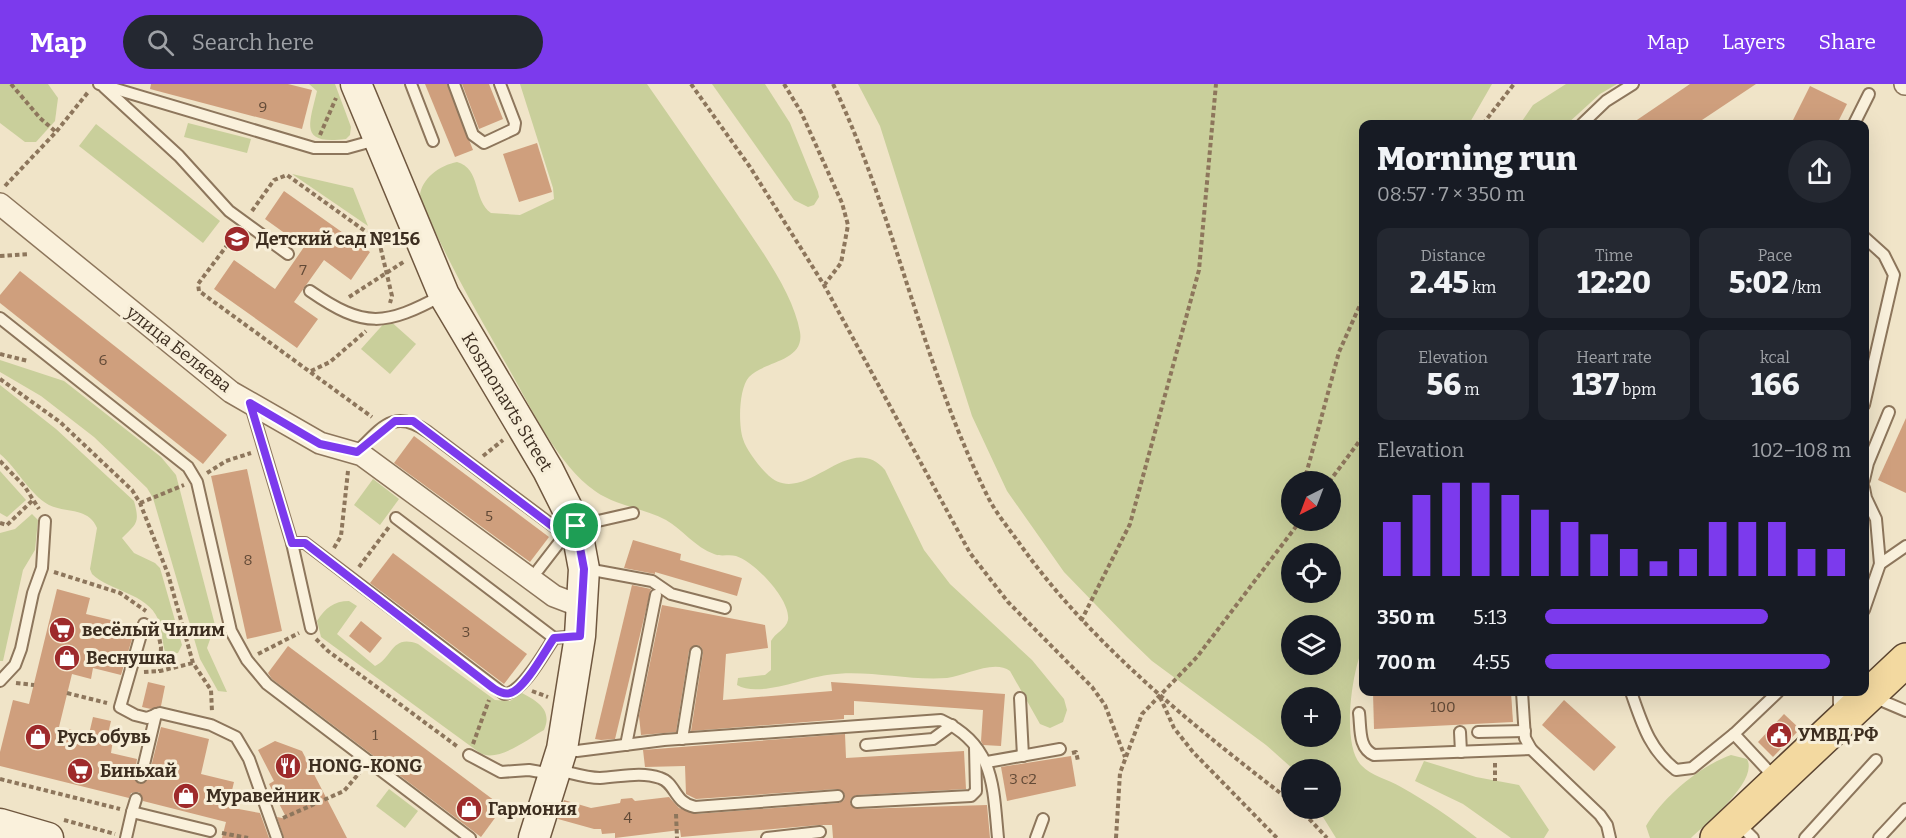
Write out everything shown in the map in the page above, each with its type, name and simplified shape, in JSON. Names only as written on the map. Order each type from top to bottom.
[{"type":"main road","name":"Kosmonavts Street","points":[[356,84],[444,295],[548,470],[584,569],[583,607],[567,637],[558,765],[540,836]]},
{"type":"main road","points":[[1869,684],[1906,660]]},
{"type":"main road","points":[[1735,832],[1777,780],[1841,724],[1853,696]]},
{"type":"main road","points":[[0,824],[48,838]]},
{"type":"street","name":"улица Беляева","points":[[0,204],[204,371],[250,403],[320,444],[357,452],[554,596],[583,607]]},
{"type":"lane","points":[[98,84],[314,148],[348,148],[378,140]]},
{"type":"lane","points":[[98,84],[179,156],[229,211],[288,254]]},
{"type":"lane","points":[[411,84],[433,141]]},
{"type":"lane","points":[[453,84],[473,135],[484,143],[514,129],[515,123],[500,84]]},
{"type":"lane","points":[[1586,120],[1606,101],[1633,84]]},
{"type":"lane","points":[[1856,120],[1869,94]]},
{"type":"lane","points":[[0,218],[15,226],[28,227]]},
{"type":"lane","points":[[1869,242],[1884,255],[1894,275],[1869,383]]},
{"type":"lane","points":[[310,291],[356,318],[376,321],[415,309],[444,295]]},
{"type":"lane","points":[[0,318],[176,457],[196,480],[230,626],[247,660],[275,692],[470,838]]},
{"type":"lane","points":[[250,403],[292,543],[311,628]]},
{"type":"lane","points":[[1869,461],[1889,412]]},
{"type":"lane","points":[[357,452],[395,421],[413,421],[570,530]]},
{"type":"lane","points":[[1869,504],[1876,519],[1880,564],[1869,596]]},
{"type":"lane","points":[[538,570],[570,530],[633,513]]},
{"type":"lane","points":[[292,543],[305,543],[324,560],[493,688],[508,694],[520,687],[567,637],[396,518]]},
{"type":"lane","points":[[0,681],[9,674],[18,657],[33,593],[42,568],[45,521]]},
{"type":"lane","points":[[1880,564],[1906,546]]},
{"type":"lane","points":[[584,569],[652,581],[671,594],[724,608]]},
{"type":"lane","points":[[626,745],[656,595]]},
{"type":"lane","points":[[144,624],[120,707],[123,711],[147,718],[156,714],[211,725],[230,732],[242,742],[277,838]]},
{"type":"lane","points":[[682,739],[696,652]]},
{"type":"lane","points":[[1522,696],[1525,730],[1531,749],[1600,815],[1607,825],[1610,838]]},
{"type":"lane","points":[[1632,696],[1647,737],[1664,760],[1676,770],[1692,768],[1734,734],[1774,696]]},
{"type":"lane","points":[[1860,696],[1906,711]]},
{"type":"lane","points":[[1020,698],[1023,756]]},
{"type":"lane","points":[[1359,713],[1363,744],[1366,751],[1374,755],[1531,749]]},
{"type":"lane","points":[[141,777],[156,714]]},
{"type":"lane","points":[[469,755],[501,772],[529,770],[558,765],[577,752],[626,745],[941,720],[952,725],[975,746],[987,762],[993,786],[998,838]]},
{"type":"lane","points":[[866,745],[933,739],[952,725]]},
{"type":"lane","points":[[1478,732],[1525,730]]},
{"type":"lane","points":[[1460,732],[1461,752]]},
{"type":"lane","points":[[1734,734],[1777,780]]},
{"type":"lane","points":[[857,802],[971,796],[976,791],[975,746]]},
{"type":"lane","points":[[987,762],[1060,749]]},
{"type":"lane","points":[[1805,838],[1876,760]]},
{"type":"lane","points":[[558,765],[595,777],[639,774],[658,777],[665,780],[684,804],[694,807],[837,796]]},
{"type":"lane","points":[[126,838],[136,799]]},
{"type":"lane","points":[[1879,838],[1906,809]]},
{"type":"lane","points":[[132,812],[215,832]]},
{"type":"lane","points":[[1036,838],[1043,819]]},
{"type":"lane","points":[[767,838],[820,832]]},
{"type":"path","points":[[11,84],[56,132]]},
{"type":"path","points":[[0,191],[98,84]]},
{"type":"path","points":[[691,84],[750,167],[824,285],[970,553],[1008,602],[1092,687],[1105,705],[1125,757]]},
{"type":"path","points":[[784,84],[806,122],[842,203],[848,225],[842,263],[824,285]]},
{"type":"path","points":[[833,84],[859,139],[928,346],[982,486],[1029,558],[1081,621],[1160,696],[1281,793]]},
{"type":"path","points":[[1081,621],[1130,524],[1199,270],[1216,84]]},
{"type":"path","points":[[1486,120],[1514,84]]},
{"type":"path","points":[[314,148],[329,112]]},
{"type":"path","points":[[261,198],[274,180],[287,176],[378,241],[387,274],[391,302]]},
{"type":"path","points":[[361,291],[423,247]]},
{"type":"path","points":[[216,260],[198,284],[199,291],[385,427]]},
{"type":"path","points":[[1307,471],[1339,352],[1359,307]]},
{"type":"path","points":[[311,371],[330,362],[354,343]]},
{"type":"path","points":[[0,354],[38,363]]},
{"type":"path","points":[[0,379],[60,422],[132,490],[140,502],[168,574],[193,663],[211,690],[211,725]]},
{"type":"path","points":[[1337,471],[1359,442]]},
{"type":"path","points":[[140,502],[196,480],[226,461],[263,447]]},
{"type":"path","points":[[324,560],[341,536],[348,471],[357,452]]},
{"type":"path","points":[[0,461],[34,499],[45,521]]},
{"type":"path","points":[[0,523],[7,525],[34,499]]},
{"type":"path","points":[[1116,838],[1117,795],[1125,757],[1142,714],[1197,657],[1294,531]]},
{"type":"path","points":[[357,569],[371,551]]},
{"type":"path","points":[[42,568],[120,593]]},
{"type":"path","points":[[311,628],[316,638],[328,651],[469,755],[485,711]]},
{"type":"path","points":[[247,660],[282,640]]},
{"type":"path","points":[[131,672],[160,671],[193,663]]},
{"type":"path","points":[[520,687],[558,700]]},
{"type":"path","points":[[67,693],[120,707]]},
{"type":"path","points":[[1160,696],[1174,728],[1192,752],[1277,838]]},
{"type":"path","points":[[271,823],[344,791],[368,762]]},
{"type":"path","points":[[0,779],[110,807]]},
{"type":"path","points":[[1309,819],[1327,838]]},
{"type":"path","points":[[215,832],[248,838]]},
{"type":"green space","points":[[0,84],[48,84],[58,98],[55,121],[36,142],[25,142],[0,123]]},
{"type":"green space","points":[[309,84],[335,84],[351,127],[350,135],[346,139],[321,139],[314,135],[310,123],[317,91]]},
{"type":"green space","points":[[520,84],[647,84],[762,252],[782,284],[796,316],[800,342],[796,349],[782,360],[764,367],[749,377],[743,389],[740,425],[749,452],[766,473],[780,483],[795,483],[856,458],[871,459],[885,470],[924,550],[950,584],[1032,660],[1064,699],[1067,710],[1063,722],[1050,728],[1040,724],[1010,671],[996,667],[947,678],[857,673],[827,675],[769,688],[746,688],[737,685],[738,678],[765,675],[771,670],[771,641],[788,620],[784,602],[762,574],[744,560],[736,556],[717,555],[707,551],[666,520],[603,496],[582,480],[569,466],[546,435],[473,305],[450,263],[420,196],[424,184],[432,174],[444,166],[457,162],[465,165],[470,171],[481,201],[491,213],[520,215],[554,199],[553,188]]},
{"type":"green space","points":[[712,84],[765,84],[790,123],[818,192],[819,197],[814,205],[808,207],[794,200]]},
{"type":"green space","points":[[858,84],[1492,84],[1471,120],[1359,120],[1359,660],[1350,706],[1351,741],[1355,755],[1365,769],[1421,799],[1450,817],[1477,838],[1336,838],[1324,819],[1341,819],[1341,759],[1282,759],[1152,661],[1064,572],[1007,491],[972,416],[880,126]]},
{"type":"green space","points":[[1566,84],[1617,84],[1600,94],[1571,120],[1523,120],[1533,105]]},
{"type":"green space","points":[[188,123],[251,139],[247,153],[184,137]]},
{"type":"green space","points":[[96,124],[220,221],[203,243],[79,146]]},
{"type":"green space","points":[[292,174],[353,188],[368,226]]},
{"type":"green space","points":[[388,319],[416,344],[390,374],[361,349]]},
{"type":"green space","points":[[0,360],[64,381],[161,457],[176,475],[215,625],[207,648],[227,692],[218,691],[200,659],[153,498],[147,488],[94,437],[41,396],[0,372]]},
{"type":"green space","points":[[0,385],[56,429],[134,501],[136,522],[122,538],[134,553],[155,563],[160,568],[182,645],[178,653],[165,652],[158,619],[153,610],[137,598],[108,585],[92,574],[90,569],[97,528],[93,521],[82,514],[49,505],[42,500],[0,454]]},
{"type":"green space","points":[[0,471],[26,500],[7,517],[0,513]]},
{"type":"green space","points":[[373,479],[399,499],[380,525],[354,505]]},
{"type":"green space","points":[[32,514],[38,520],[35,550],[23,570],[3,661],[0,661],[0,533],[15,529]]},
{"type":"green space","points":[[349,601],[357,606],[337,634],[375,666],[386,658],[397,644],[409,642],[418,644],[495,700],[510,701],[522,693],[533,699],[545,712],[544,730],[504,752],[495,755],[480,753],[321,637],[317,621],[320,616],[334,604]]},
{"type":"green space","points":[[1731,755],[1747,759],[1749,768],[1739,790],[1729,801],[1691,838],[1650,838],[1646,826],[1662,804],[1695,775]]},
{"type":"green space","points":[[1424,761],[1476,777],[1519,785],[1549,830],[1544,838],[1511,838],[1463,804],[1415,781]]},
{"type":"green space","points":[[389,789],[418,811],[405,828],[376,806]]},
{"type":"building","points":[[151,84],[288,84],[312,90],[302,129],[150,89]]},
{"type":"building","points":[[425,84],[447,84],[473,150],[455,157]]},
{"type":"building","points":[[462,84],[489,84],[503,119],[479,129]]},
{"type":"building","points":[[1690,84],[1756,84],[1702,120],[1637,120]]},
{"type":"building","points":[[1810,86],[1847,104],[1839,120],[1793,120]]},
{"type":"building","points":[[537,143],[552,192],[519,202],[503,154]]},
{"type":"building","points":[[284,191],[370,252],[351,280],[324,260],[294,302],[318,319],[297,348],[214,289],[234,260],[275,289],[304,247],[265,219]]},
{"type":"building","points":[[20,271],[227,435],[203,464],[0,303],[0,295]]},
{"type":"building","points":[[1906,418],[1906,493],[1878,480]]},
{"type":"building","points":[[414,436],[549,537],[530,562],[394,463]]},
{"type":"building","points":[[247,469],[282,631],[247,639],[211,476]]},
{"type":"building","points":[[633,540],[681,554],[680,560],[742,578],[737,596],[655,572],[655,574],[624,568]]},
{"type":"building","points":[[393,553],[527,654],[504,684],[370,583]]},
{"type":"building","points":[[632,585],[651,589],[615,739],[595,739]]},
{"type":"building","points":[[57,589],[90,598],[86,614],[136,626],[121,675],[93,668],[91,679],[72,674],[59,727],[89,734],[93,717],[111,721],[107,738],[113,740],[111,753],[137,759],[134,779],[140,784],[148,779],[161,727],[209,739],[201,774],[234,782],[228,807],[260,813],[269,838],[222,838],[226,822],[143,801],[139,792],[131,793],[129,798],[0,766],[0,752],[13,700],[29,704]]},
{"type":"building","points":[[662,605],[765,625],[768,648],[726,654],[723,700],[832,691],[831,682],[1005,694],[1001,746],[983,745],[981,741],[983,710],[854,701],[854,715],[844,715],[844,719],[691,731],[703,653],[701,647],[697,645],[689,651],[676,732],[641,735],[639,716]]},
{"type":"building","points":[[361,621],[382,638],[370,653],[349,636]]},
{"type":"building","points":[[288,646],[503,807],[481,837],[272,679],[268,673]]},
{"type":"building","points":[[148,682],[165,686],[161,706],[151,709],[142,707]]},
{"type":"building","points":[[1373,696],[1511,696],[1513,722],[1374,729]]},
{"type":"building","points":[[1564,700],[1616,747],[1594,771],[1542,725]]},
{"type":"building","name":"УМВД РФ","points":[[1784,714],[1800,729],[1773,757],[1758,742]]},
{"type":"building","points":[[845,734],[846,758],[964,751],[966,789],[857,795],[851,798],[850,803],[857,809],[987,805],[990,838],[833,838],[832,825],[819,825],[681,837],[680,830],[615,838],[615,833],[602,834],[601,829],[558,819],[564,800],[591,808],[620,803],[621,799],[632,798],[635,801],[669,797],[679,808],[696,814],[839,803],[844,800],[845,795],[837,789],[696,799],[686,794],[685,766],[645,767],[643,750]]},
{"type":"building","points":[[275,741],[302,751],[347,838],[284,838],[277,817],[287,819],[269,784],[274,781],[258,750]]},
{"type":"building","points":[[1071,756],[1076,786],[1007,801],[1001,767]]},
{"type":"place","name":"Детский сад №156","points":[[237,239]]},
{"type":"place","name":"весёлый Чилим","points":[[62,630]]},
{"type":"place","name":"Веснушка","points":[[67,658]]},
{"type":"place","name":"УМВД РФ","points":[[1779,735]]},
{"type":"place","name":"Русь обувь","points":[[38,737]]},
{"type":"place","name":"HONG-KONG","points":[[288,766]]},
{"type":"place","name":"Биньхай","points":[[80,771]]},
{"type":"place","name":"Муравейник","points":[[186,796]]},
{"type":"place","name":"Гармония","points":[[469,809]]},
{"type":"route","points":[[250,403],[320,444],[357,452],[373,436],[395,421],[404,419],[413,421],[564,535],[576,526],[584,569],[580,636],[554,638],[520,687],[513,693],[504,694],[349,579],[305,543],[292,543],[252,416],[250,403]]}]
